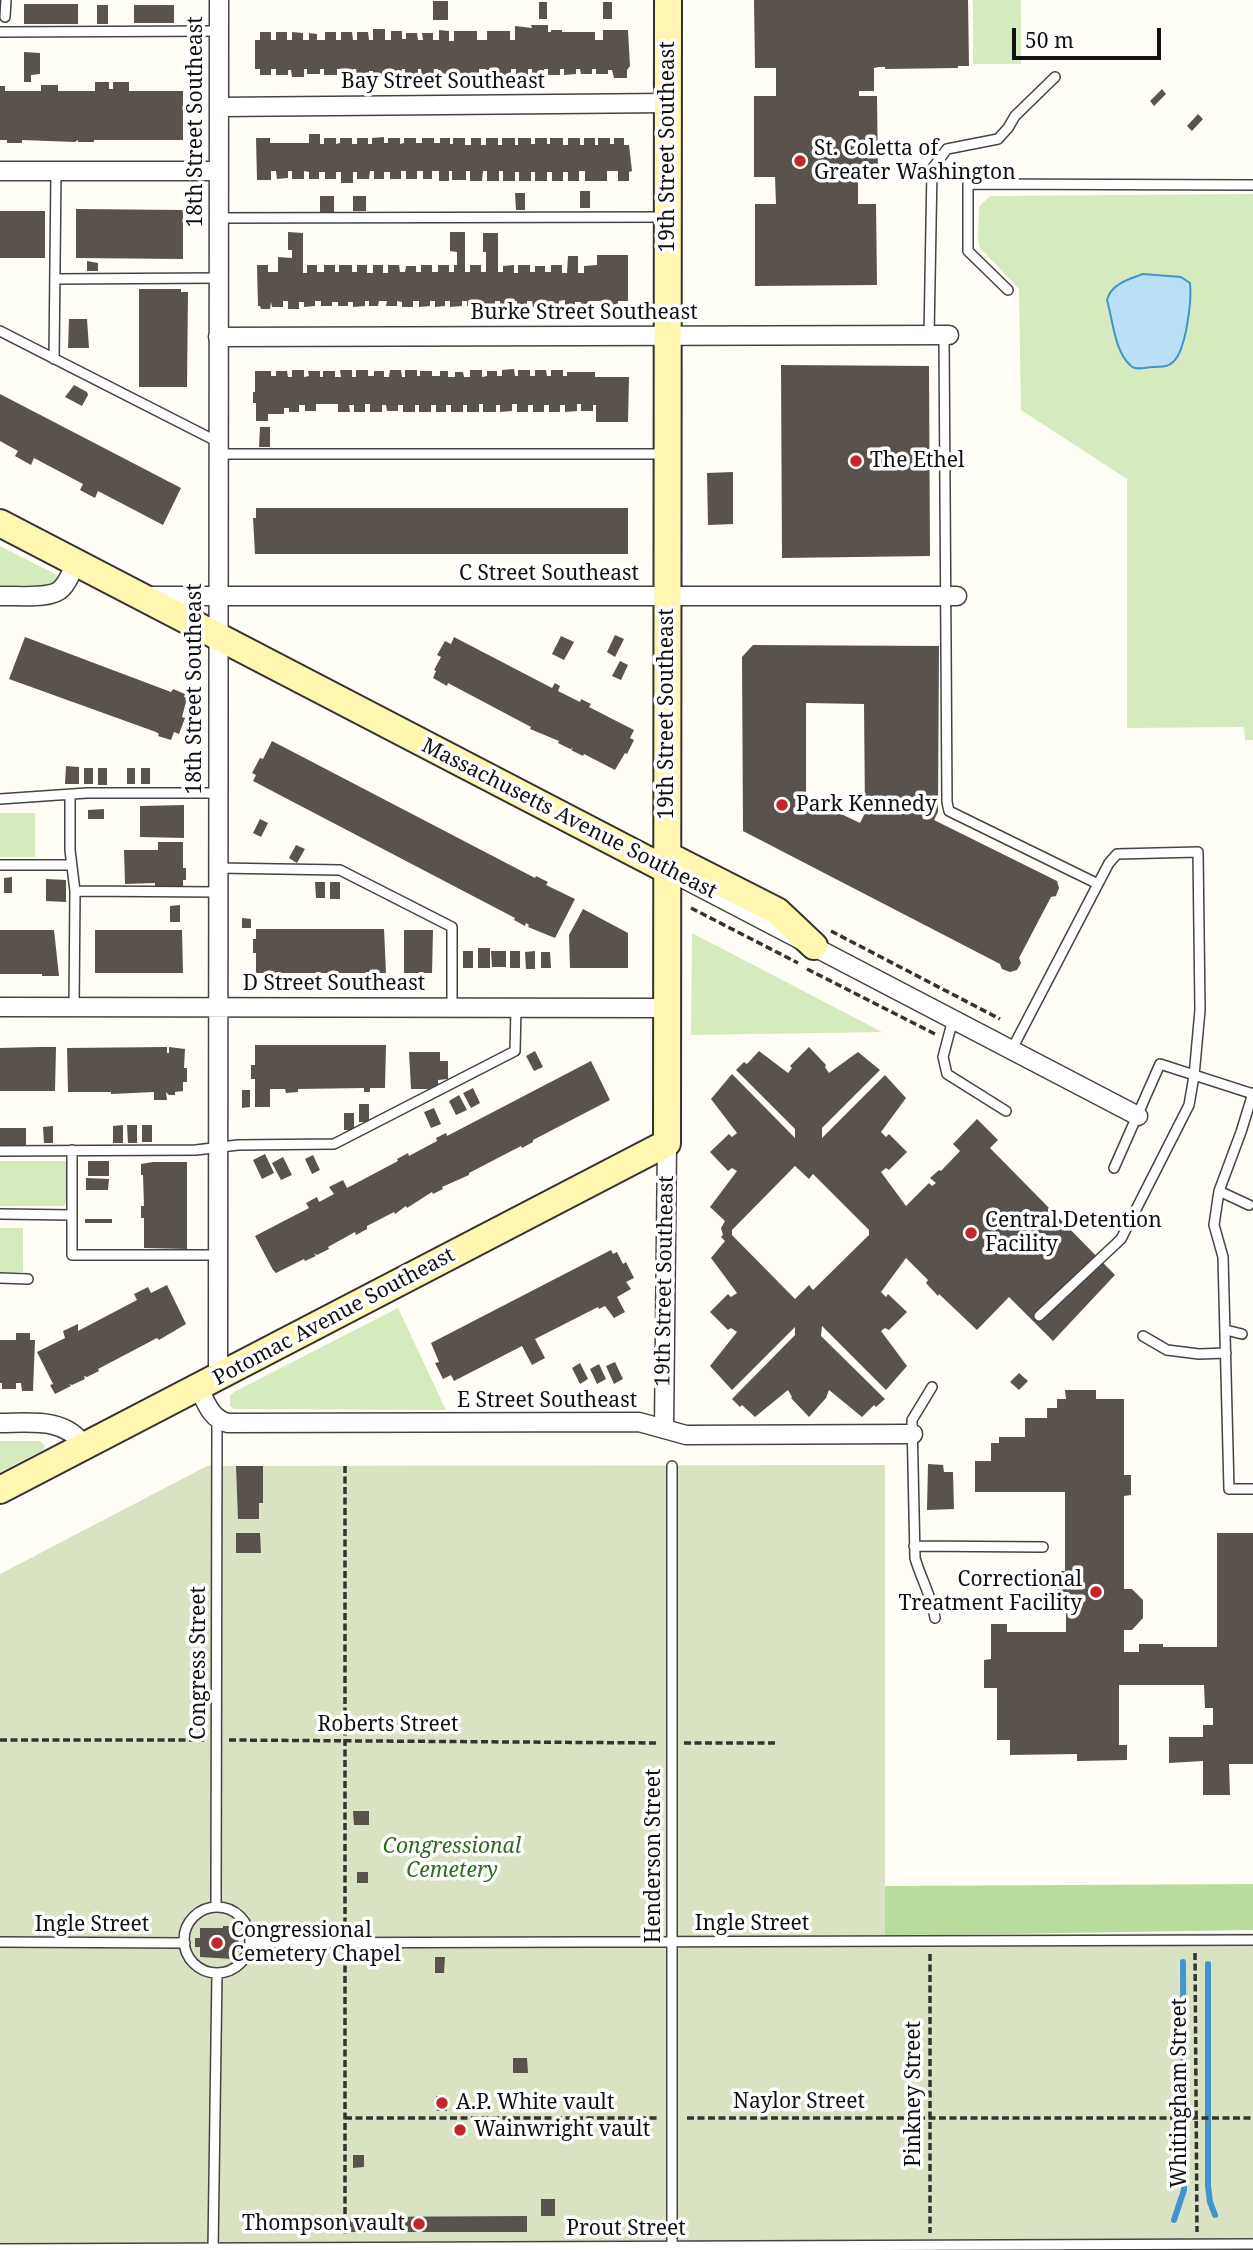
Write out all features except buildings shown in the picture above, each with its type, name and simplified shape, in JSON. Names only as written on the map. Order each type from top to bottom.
[{"type":"main road","name":"19th Street Southeast","points":[[667,1143],[668,0]]},
{"type":"main road","name":"Massachusetts Avenue Southeast","points":[[0,523],[218,637],[667,862],[778,911],[817,936]]},
{"type":"main road","name":"Potomac Avenue Southeast","points":[[0,1490],[667,1143]]},
{"type":"street","name":"18th Street Southeast","points":[[208,1383],[217,1255],[219,0]]},
{"type":"street","name":"Bay Street Southeast","points":[[219,107],[668,103]]},
{"type":"street","points":[[0,172],[218,171]]},
{"type":"street","name":"Burke Street Southeast","points":[[218,337],[941,336]]},
{"type":"street","points":[[0,596],[57,593],[65,585],[76,562]]},
{"type":"street","name":"C Street Southeast","points":[[140,596],[952,596]]},
{"type":"street","points":[[817,936],[953,1019],[1138,1116]]},
{"type":"street","name":"D Street Southeast","points":[[0,1007],[667,1007]]},
{"type":"street","name":"19th Street Southeast","points":[[664,1429],[667,1143]]},
{"type":"street","points":[[208,1383],[217,1419]]},
{"type":"street","name":"E Street Southeast","points":[[217,1419],[235,1424],[639,1422],[686,1435],[913,1434]]},
{"type":"street","points":[[0,1423],[58,1425],[76,1435],[84,1446]]},
{"type":"lane","points":[[5,17],[6,0]]},
{"type":"lane","points":[[0,32],[219,31]]},
{"type":"lane","points":[[1055,76],[1015,116],[998,139],[947,149],[932,169],[952,596],[947,802],[949,811],[1098,884]]},
{"type":"lane","points":[[54,359],[57,172]]},
{"type":"lane","points":[[1008,290],[968,251],[968,184],[1253,185]]},
{"type":"lane","points":[[218,218],[668,218]]},
{"type":"lane","points":[[55,279],[218,278]]},
{"type":"lane","points":[[0,331],[218,448],[667,454]]},
{"type":"lane","points":[[0,799],[69,795],[218,793]]},
{"type":"lane","points":[[69,795],[71,865],[75,891],[74,1006]]},
{"type":"lane","points":[[1012,1049],[1098,884],[1117,855],[1198,852],[1200,1010],[1195,1076],[1189,1105],[1121,1238],[1039,1316]]},
{"type":"lane","points":[[0,865],[71,865]]},
{"type":"lane","points":[[218,868],[340,870],[452,927],[452,1007]]},
{"type":"lane","points":[[75,891],[218,892]]},
{"type":"lane","points":[[0,1151],[196,1150],[238,1144],[334,1144],[515,1051],[516,1007]]},
{"type":"lane","points":[[953,1019],[943,1056],[947,1074],[1006,1111]]},
{"type":"lane","points":[[1114,1168],[1160,1064],[1253,1094],[1219,1191],[1214,1225],[1223,1257],[1229,1489],[1253,1489]]},
{"type":"lane","points":[[72,1150],[72,1255],[217,1255]]},
{"type":"lane","points":[[1219,1191],[1250,1205]]},
{"type":"lane","points":[[0,1214],[72,1214]]},
{"type":"lane","points":[[0,1279],[28,1279]]},
{"type":"lane","points":[[1226,1330],[1242,1334]]},
{"type":"lane","points":[[1143,1336],[1167,1350],[1199,1354],[1226,1353]]},
{"type":"lane","points":[[932,1387],[912,1420],[914,1546],[919,1573],[933,1604],[935,1618]]},
{"type":"lane","name":"Congress Street","points":[[216,1907],[217,1419]]},
{"type":"lane","name":"Henderson Street","points":[[672,1465],[672,2247]]},
{"type":"lane","points":[[914,1546],[1044,1547]]},
{"type":"lane","points":[[216,1907],[237,1914],[249,1932],[250,1943],[248,1952],[236,1968],[217,1973],[199,1967],[187,1952],[185,1943],[185,1932],[196,1915],[205,1909],[216,1907]]},
{"type":"lane","name":"Ingle Street","points":[[250,1943],[1253,1940]]},
{"type":"lane","name":"Ingle Street","points":[[0,1942],[185,1943]]},
{"type":"lane","points":[[213,2249],[217,1973]]},
{"type":"lane","name":"Prout Street","points":[[0,2249],[1253,2244]]},
{"type":"path","points":[[691,908],[930,1032],[947,1038]]},
{"type":"path","points":[[817,936],[1000,1019]]},
{"type":"path","points":[[345,1466],[345,2232]]},
{"type":"path","name":"Roberts Street","points":[[0,1740],[776,1743]]},
{"type":"path","name":"Pinkney Street","points":[[929,1941],[930,2246]]},
{"type":"path","name":"Whitingham Street","points":[[1195,1941],[1197,2244]]},
{"type":"path","name":"Naylor Street","points":[[345,2118],[1253,2118]]},
{"type":"green space","points":[[973,0],[1021,0],[1021,64],[973,64]]},
{"type":"green space","points":[[1253,194],[1253,740],[1245,740],[1244,727],[1127,728],[1127,479],[1021,410],[1019,289],[980,248],[979,207],[990,196]]},
{"type":"green space","points":[[0,546],[57,575],[59,579],[54,585],[0,585]]},
{"type":"green space","points":[[0,813],[35,813],[35,857],[0,857]]},
{"type":"green space","points":[[692,933],[882,1032],[691,1035]]},
{"type":"green space","points":[[0,1161],[67,1161],[67,1202],[64,1206],[0,1206]]},
{"type":"green space","points":[[0,1228],[23,1228],[23,1272],[0,1272]]},
{"type":"green space","points":[[398,1308],[446,1410],[234,1409],[230,1406],[230,1396],[234,1392]]},
{"type":"green space","points":[[0,1441],[40,1441],[45,1446],[43,1450],[0,1472]]},
{"type":"green space","name":"Congressional Cemetery","points":[[885,1465],[885,1935],[1253,1933],[1253,2250],[0,2250],[0,1574],[207,1466]]},
{"type":"green space","points":[[1253,1884],[1253,1930],[885,1936],[885,1886]]},
{"type":"water","points":[[1143,274],[1181,277],[1190,283],[1190,301],[1185,337],[1178,356],[1166,366],[1139,369],[1131,366],[1121,352],[1107,300],[1112,290],[1121,283]]},
{"type":"waterway","points":[[1174,2220],[1184,2190],[1183,1962]]},
{"type":"waterway","points":[[1208,1964],[1208,2186],[1215,2215]]},
{"type":"place","name":"St. Coletta of Greater Washington","points":[[800,161]]},
{"type":"place","name":"The Ethel","points":[[856,461]]},
{"type":"place","name":"Park Kennedy","points":[[782,805]]},
{"type":"place","name":"Central Detention Facility","points":[[971,1233]]},
{"type":"place","name":"Correctional Treatment Facility","points":[[1096,1592]]},
{"type":"place","name":"Congressional Cemetery Chapel","points":[[217,1943]]},
{"type":"place","name":"A.P. White vault","points":[[442,2103]]},
{"type":"place","name":"Wainwright vault","points":[[460,2130]]},
{"type":"place","name":"Thompson vault","points":[[419,2224]]}]
